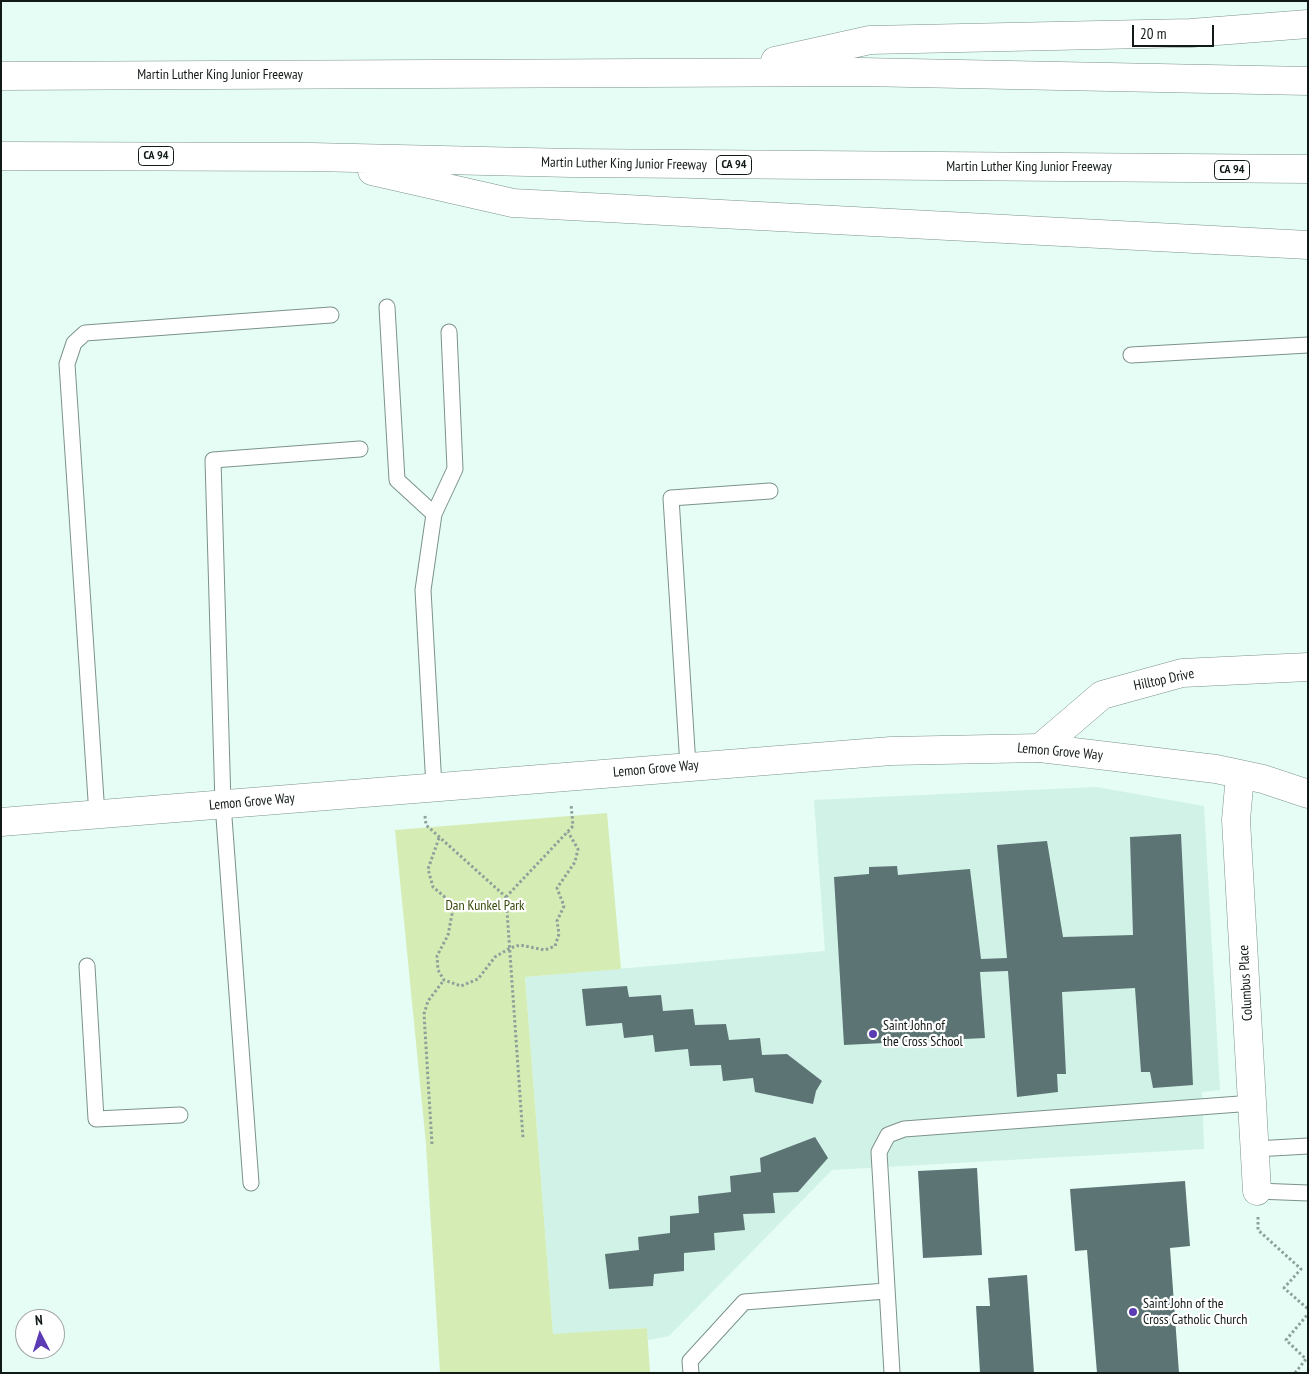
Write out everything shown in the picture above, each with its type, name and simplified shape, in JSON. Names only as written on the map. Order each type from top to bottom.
[{"type":"main road","points":[[723,73],[870,40],[1191,33],[1308,24]]},
{"type":"main road","name":"Martin Luther King Junior Freeway","points":[[1,76],[861,72],[1308,82]]},
{"type":"main road","name":"Martin Luther King Junior Freeway","points":[[1,156],[312,157],[581,164],[1308,169]]},
{"type":"main road","points":[[312,157],[513,203],[1308,245]]},
{"type":"main road","name":"Hilltop Drive","points":[[1040,748],[1102,695],[1182,673],[1308,667]]},
{"type":"main road","name":"Lemon Grove Way","points":[[1,822],[891,750],[1040,748],[1216,769],[1263,779],[1308,794]]},
{"type":"main road","name":"Columbus Place","points":[[1240,775],[1236,820],[1257,1191]]},
{"type":"lane","points":[[387,307],[397,480],[434,514]]},
{"type":"lane","points":[[98,815],[66,364],[74,343],[85,333],[331,315]]},
{"type":"lane","points":[[427,788],[423,590],[434,514],[455,469],[449,332]]},
{"type":"lane","points":[[1131,355],[1308,345]]},
{"type":"lane","points":[[251,1182],[223,804],[214,460],[360,449]]},
{"type":"lane","points":[[688,766],[671,498],[770,491]]},
{"type":"lane","points":[[88,966],[96,1119],[180,1115]]},
{"type":"lane","points":[[892,1373],[879,1152],[888,1136],[904,1129],[1253,1103]]},
{"type":"lane","points":[[1255,1150],[1308,1146]]},
{"type":"lane","points":[[1257,1191],[1308,1193]]},
{"type":"lane","points":[[691,1373],[690,1361],[744,1302],[886,1291]]},
{"type":"path","points":[[506,897],[573,826],[569,776]]},
{"type":"path","points":[[427,788],[426,826],[506,897],[523,1138]]},
{"type":"path","points":[[439,838],[428,869],[433,887],[446,898],[452,914],[448,935],[437,956],[438,970],[444,980],[461,986],[478,979],[495,957],[510,948],[520,945],[545,950],[555,946],[559,934],[557,921],[564,906],[557,888],[575,862],[578,849],[568,832]]},
{"type":"path","points":[[432,1144],[424,1014],[428,1001],[444,980]]},
{"type":"path","points":[[1257,1191],[1258,1230],[1301,1269],[1284,1288],[1308,1309]]},
{"type":"path","points":[[1295,1373],[1306,1359],[1286,1340],[1308,1314]]},
{"type":"shaded area","name":"Saint John of the Cross School","points":[[1096,787],[1204,806],[1220,1090],[1202,1092],[1204,1149],[832,1170],[669,1336],[648,1340],[646,1328],[553,1335],[525,977],[825,951],[814,800]]},
{"type":"green space","name":"Dan Kunkel Park","points":[[607,813],[621,969],[525,977],[553,1334],[647,1328],[650,1373],[440,1373],[426,1144],[395,830]]},
{"type":"building","points":[[1181,834],[1193,1085],[1153,1088],[1150,1072],[1141,1072],[1135,988],[1062,992],[1066,1074],[1057,1074],[1058,1092],[1017,1097],[1008,971],[980,972],[985,1038],[844,1045],[834,877],[869,874],[869,867],[897,866],[898,875],[970,869],[981,959],[1007,958],[997,845],[1047,841],[1063,937],[1133,935],[1130,837]]},
{"type":"building","points":[[627,986],[629,997],[661,995],[663,1011],[693,1009],[695,1025],[726,1024],[729,1040],[760,1038],[762,1055],[787,1054],[822,1081],[816,1091],[813,1104],[755,1092],[753,1078],[723,1081],[721,1065],[690,1066],[688,1049],[655,1052],[653,1035],[624,1038],[622,1023],[586,1026],[582,989]]},
{"type":"building","points":[[815,1137],[828,1158],[798,1192],[773,1193],[775,1213],[743,1214],[745,1230],[714,1233],[715,1250],[684,1253],[684,1271],[654,1274],[653,1286],[609,1289],[605,1254],[639,1250],[638,1237],[670,1233],[670,1216],[699,1213],[698,1196],[731,1192],[730,1176],[761,1172],[760,1158]]},
{"type":"building","points":[[977,1168],[982,1255],[923,1258],[918,1171]]},
{"type":"building","name":"Saint John of the Cross Catholic Church","points":[[1185,1181],[1190,1246],[1170,1248],[1179,1373],[1097,1373],[1087,1250],[1075,1251],[1070,1189]]},
{"type":"building","points":[[1027,1275],[1034,1373],[980,1373],[976,1306],[990,1306],[988,1278]]},
{"type":"place","name":"Saint John of the Cross School","points":[[873,1034]]},
{"type":"place","name":"Saint John of the Cross Catholic Church","points":[[1133,1312]]}]
